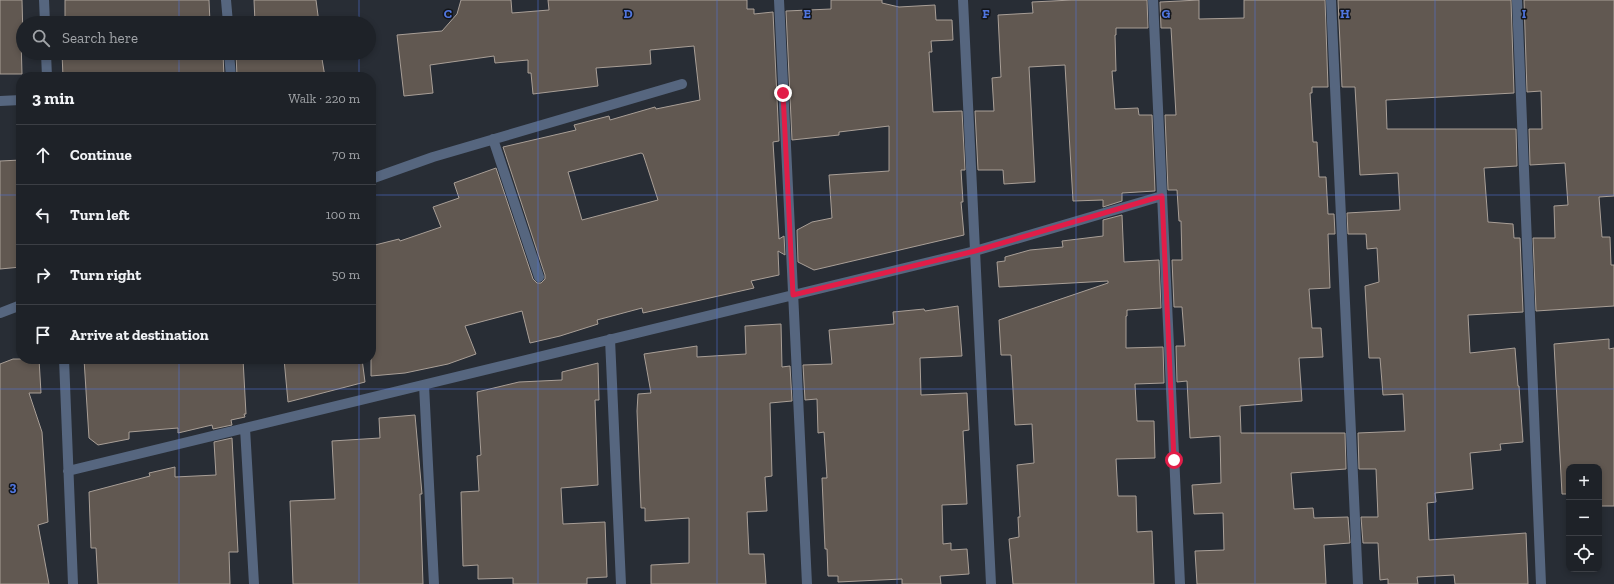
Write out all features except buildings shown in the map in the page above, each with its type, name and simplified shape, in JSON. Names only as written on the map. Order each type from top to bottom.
[{"type":"street","points":[[44,0],[45,16]]},
{"type":"street","points":[[226,0],[227,16]]},
{"type":"street","points":[[779,0],[807,584]]},
{"type":"street","points":[[963,0],[991,584]]},
{"type":"street","points":[[1153,0],[1180,584]]},
{"type":"street","points":[[1331,0],[1358,584]]},
{"type":"street","points":[[1517,0],[1541,584]]},
{"type":"street","points":[[46,60],[47,72]]},
{"type":"street","points":[[230,60],[231,72]]},
{"type":"street","points":[[376,177],[433,157],[682,84]]},
{"type":"street","points":[[0,101],[16,100]]},
{"type":"street","points":[[493,140],[539,278]]},
{"type":"street","points":[[68,471],[975,251],[1162,196]]},
{"type":"street","points":[[0,313],[16,307]]},
{"type":"street","points":[[610,339],[621,584]]},
{"type":"street","points":[[64,364],[73,584]]},
{"type":"street","points":[[424,384],[434,584]]},
{"type":"street","points":[[245,428],[254,584]]},
{"type":"route","points":[[783,93],[793,295],[975,251],[1162,196],[1174,460]]}]
